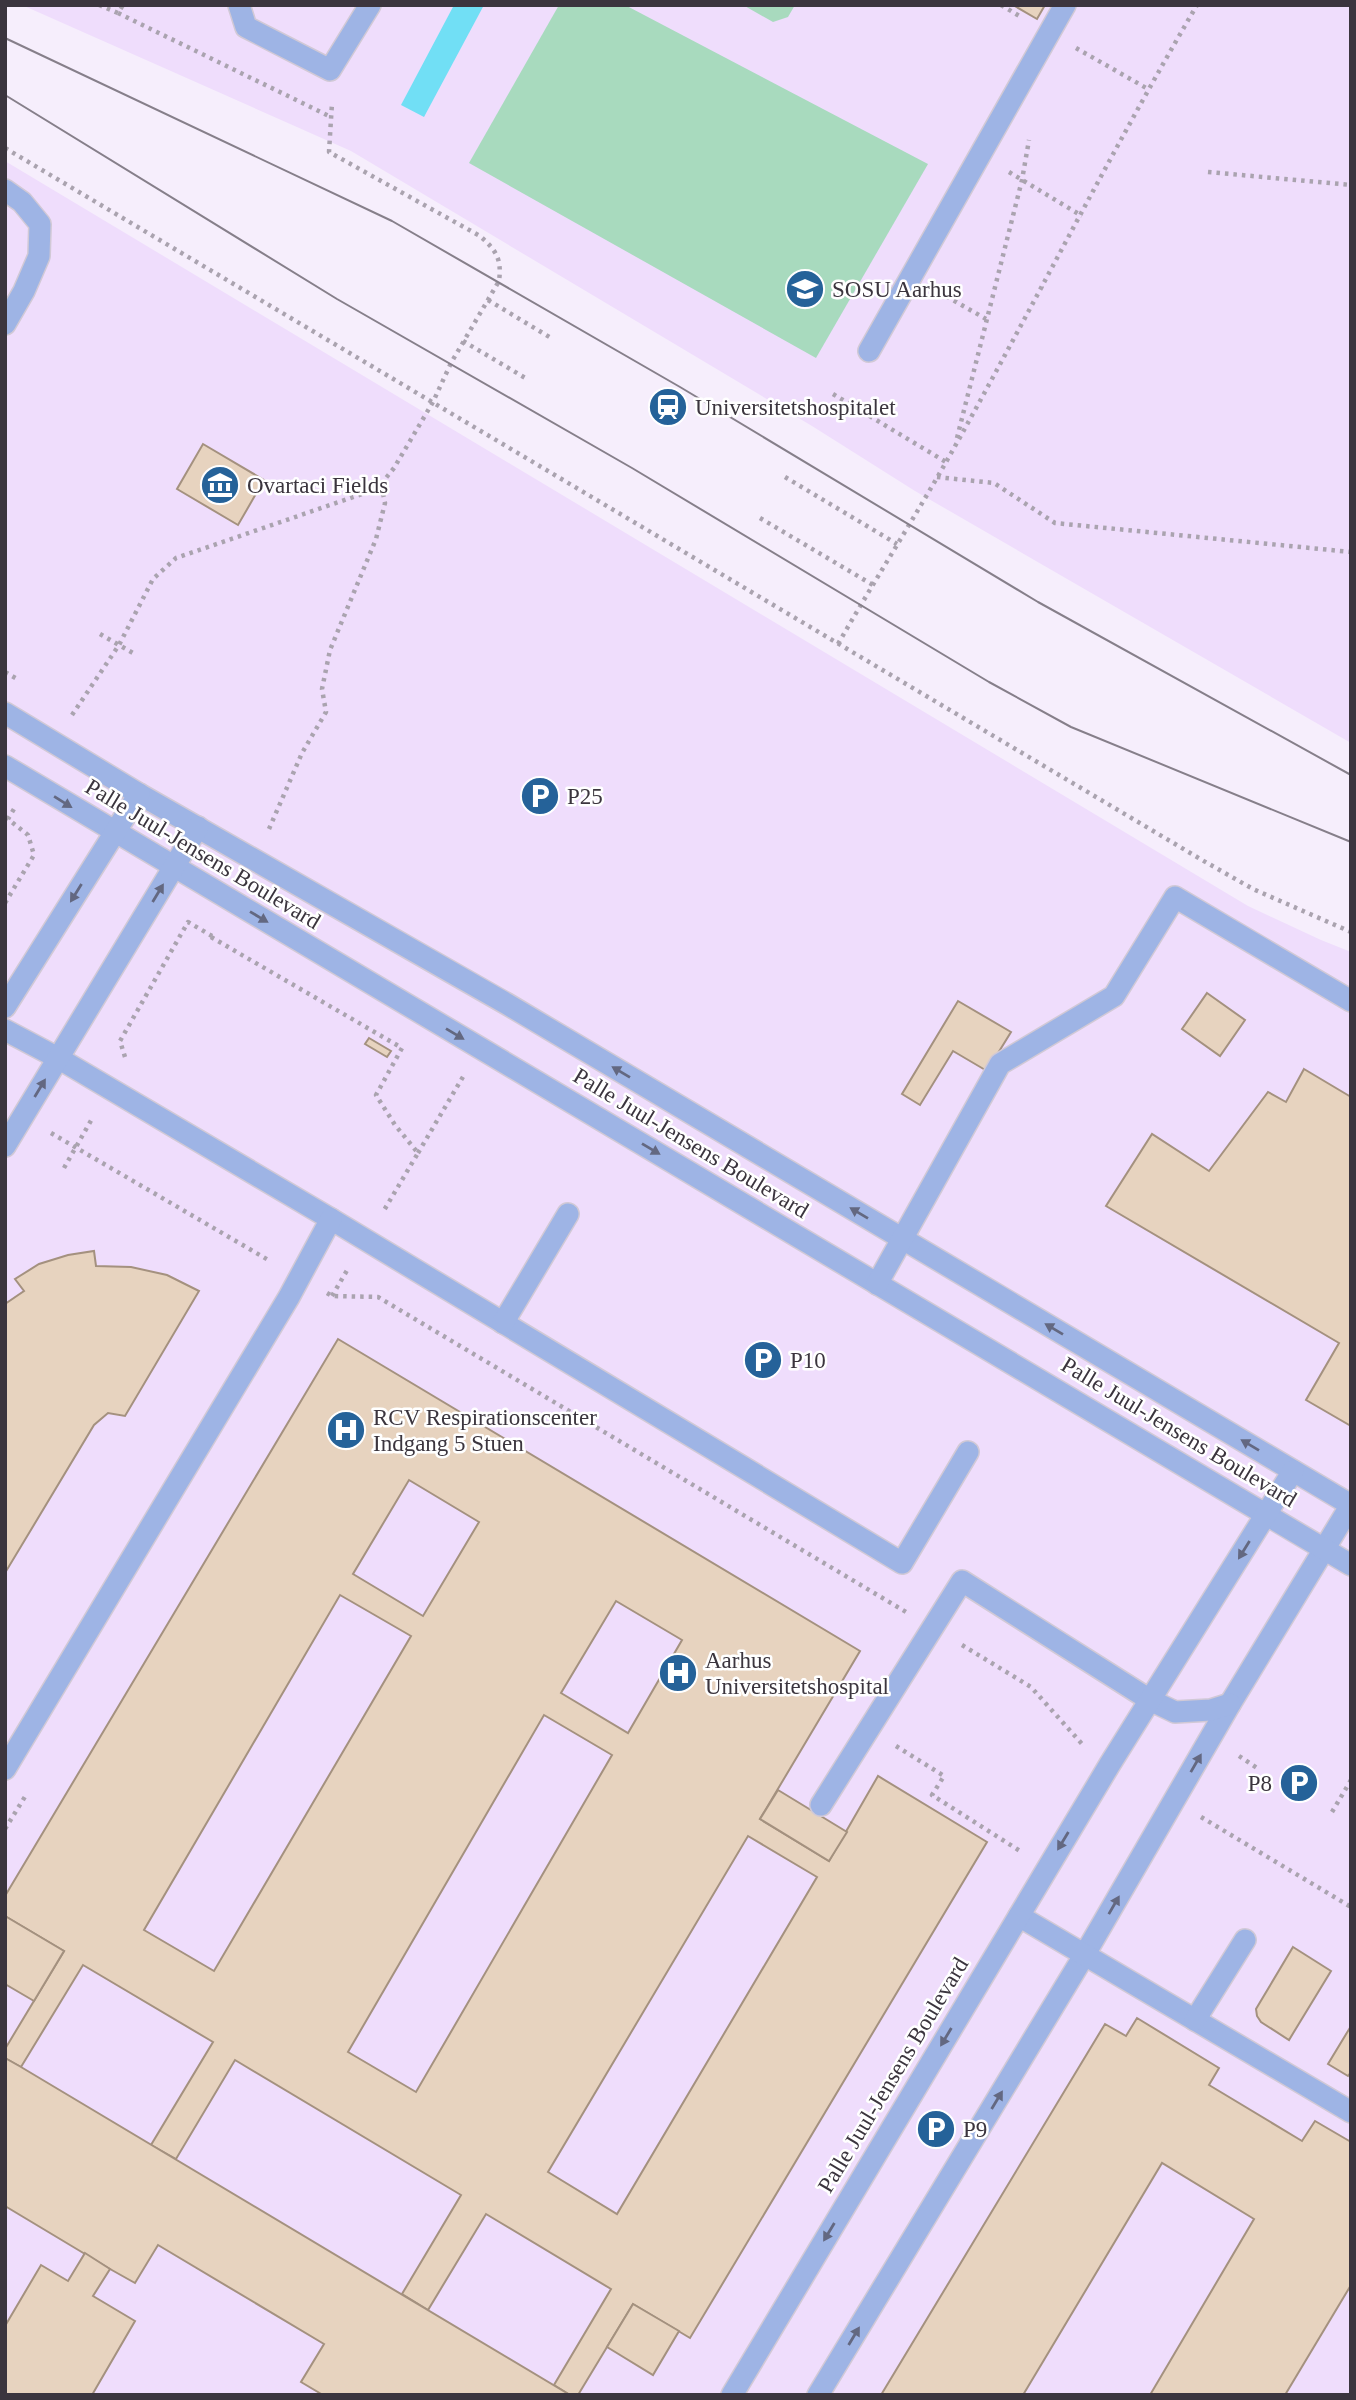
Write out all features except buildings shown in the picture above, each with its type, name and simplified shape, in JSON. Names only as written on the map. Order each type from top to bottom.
[{"type":"street","points":[[239,5],[246,27],[330,70],[370,5]]},
{"type":"street","points":[[869,351],[1065,5]]},
{"type":"street","points":[[5,190],[22,202],[40,224],[39,256],[24,291],[5,324]]},
{"type":"street","name":"Palle Juul-Jensens Boulevard","points":[[5,713],[139,794],[507,1004],[1351,1505]]},
{"type":"street","name":"Palle Juul-Jensens Boulevard","points":[[5,766],[1351,1565]]},
{"type":"street","points":[[5,1007],[139,794]]},
{"type":"street","points":[[5,1146],[198,827]]},
{"type":"street","points":[[877,1284],[1000,1064],[1114,996],[1175,897],[1351,1001]]},
{"type":"street","points":[[5,1030],[58,1058],[331,1219],[902,1563],[968,1452]]},
{"type":"street","points":[[503,1323],[568,1214]]},
{"type":"street","points":[[5,1769],[300,1278],[331,1219]]},
{"type":"street","name":"Palle Juul-Jensens Boulevard","points":[[732,2395],[1098,1783],[1293,1471]]},
{"type":"street","points":[[818,2395],[1085,1954],[1230,1704],[1351,1505]]},
{"type":"street","points":[[821,1805],[962,1581],[1150,1700],[1175,1712],[1211,1710],[1230,1704]]},
{"type":"street","points":[[1019,1916],[1351,2112]]},
{"type":"street","points":[[1195,2020],[1245,1940]]},
{"type":"path","points":[[99,5],[331,117]]},
{"type":"path","points":[[118,13],[122,5]]},
{"type":"path","points":[[1001,5],[1008,9]]},
{"type":"path","points":[[838,644],[956,446],[1148,89],[1197,5]]},
{"type":"path","points":[[1049,33],[1148,89]]},
{"type":"path","points":[[56,743],[119,645],[153,579],[176,558],[362,494],[381,484],[394,468],[433,402],[463,341],[499,281],[501,267],[493,247],[480,236],[329,152],[333,93],[330,70]]},
{"type":"path","points":[[956,446],[1022,180],[1029,140]]},
{"type":"path","points":[[5,148],[1253,889],[1351,932]]},
{"type":"path","points":[[1208,172],[1351,185]]},
{"type":"path","points":[[1022,180],[1082,216]]},
{"type":"path","points":[[911,275],[986,319]]},
{"type":"path","points":[[488,300],[551,338]]},
{"type":"path","points":[[463,341],[527,379]]},
{"type":"path","points":[[833,394],[946,462]]},
{"type":"path","points":[[785,477],[897,544]]},
{"type":"path","points":[[937,477],[994,483],[1055,523],[1351,552]]},
{"type":"path","points":[[256,861],[302,753],[326,712],[322,689],[330,650],[376,539],[385,503],[381,484]]},
{"type":"path","points":[[760,518],[873,585]]},
{"type":"path","points":[[100,634],[133,653]]},
{"type":"path","points":[[5,903],[34,855],[28,835],[8,819],[32,782]]},
{"type":"path","points":[[64,1168],[126,1060],[120,1041],[188,922],[211,937],[230,900]]},
{"type":"path","points":[[23,1117],[332,1296],[377,1297],[1031,1687],[1087,1749],[1110,1764]]},
{"type":"path","points":[[869,1729],[944,1776],[932,1796],[1047,1868]]},
{"type":"path","points":[[1332,1812],[1351,1780]]},
{"type":"path","points":[[1174,1801],[1351,1907]]},
{"type":"shaded area","points":[[22,5],[1351,5],[1351,743],[915,491],[812,426],[351,151]]},
{"type":"shaded area","name":"Aarhus Universitetshospital","points":[[5,161],[1248,906],[1351,952],[1351,2395],[5,2395]]},
{"type":"green space","points":[[559,5],[625,5],[928,164],[816,358],[469,163]]},
{"type":"green space","points":[[743,5],[795,5],[788,17],[773,22]]},
{"type":"water","points":[[454,5],[484,5],[424,117],[401,105]]},
{"type":"tram line","points":[[5,38],[392,221],[680,387],[1038,602],[1351,775]]},
{"type":"tram line","points":[[5,95],[337,299],[632,468],[989,682],[1071,727],[1351,842]]},
{"type":"place","name":"SOSU Aarhus","points":[[805,289]]},
{"type":"place","name":"Universitetshospitalet","points":[[668,407]]},
{"type":"place","name":"Ovartaci Fields","points":[[220,485]]},
{"type":"place","name":"P25","points":[[540,796]]},
{"type":"place","name":"P10","points":[[763,1360]]},
{"type":"place","name":"RCV Respirationscenter Indgang 5 Stuen","points":[[346,1430]]},
{"type":"place","name":"Aarhus Universitetshospital","points":[[678,1673]]},
{"type":"place","name":"P8","points":[[1299,1783]]},
{"type":"place","name":"P9","points":[[936,2129]]}]
